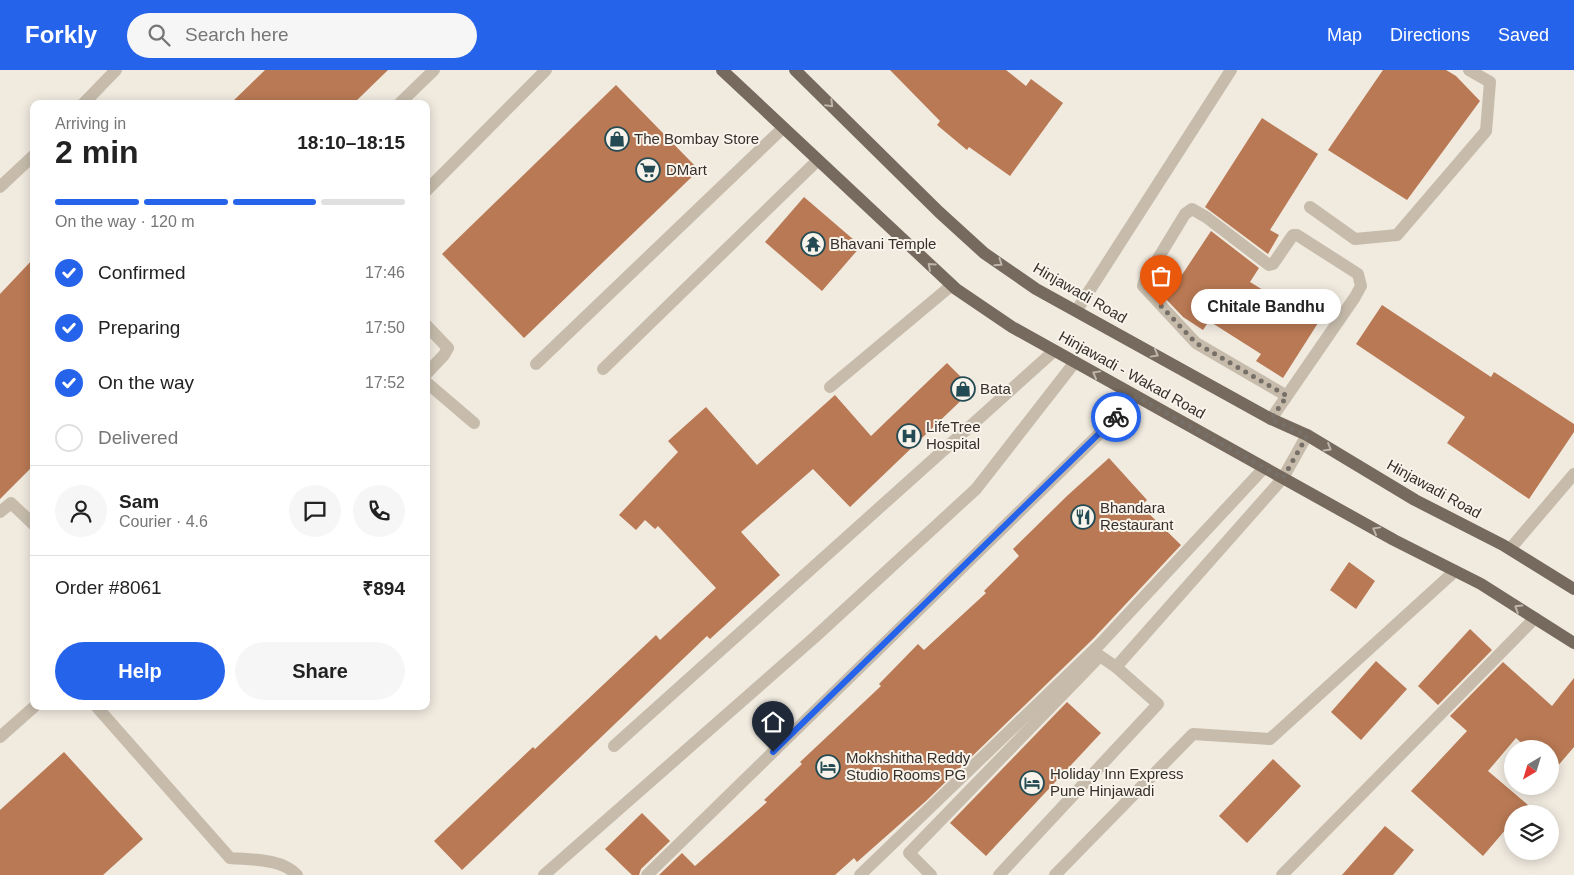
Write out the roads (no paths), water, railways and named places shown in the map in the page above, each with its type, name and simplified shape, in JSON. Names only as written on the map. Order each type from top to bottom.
[{"type":"main road","name":"Hinjawadi - Wakad Road","points":[[722,70],[952,285],[1012,327],[1394,540],[1481,584],[1574,643]]},
{"type":"main road","name":"Hinjawadi Road","points":[[795,70],[938,212],[984,253],[1036,289],[1271,419],[1307,436],[1415,500],[1510,549],[1574,589]]},
{"type":"street","points":[[87,100],[116,70]]},
{"type":"street","points":[[403,100],[434,70]]},
{"type":"street","points":[[430,187],[546,70]]},
{"type":"street","points":[[1077,310],[1231,70]]},
{"type":"street","points":[[1310,207],[1355,239],[1397,235],[1486,131],[1490,82],[1469,70]]},
{"type":"street","points":[[536,364],[783,128]]},
{"type":"street","points":[[603,369],[818,160]]},
{"type":"street","points":[[0,188],[30,162]]},
{"type":"street","points":[[1271,419],[1287,396],[1355,297],[1361,286],[1358,274],[1297,235],[1293,235],[1273,264],[1269,265],[1206,217],[1192,209],[1185,214],[1143,286],[1196,343],[1287,396]]},
{"type":"street","points":[[830,387],[952,285]]},
{"type":"street","points":[[430,329],[448,348],[430,370]]},
{"type":"street","points":[[614,746],[1054,351]]},
{"type":"street","points":[[544,875],[816,636],[976,489],[1075,362]]},
{"type":"street","points":[[430,385],[474,423]]},
{"type":"street","points":[[647,875],[1137,397]]},
{"type":"street","points":[[1116,667],[1283,478],[1307,436]]},
{"type":"street","points":[[860,875],[1100,644],[1264,468]]},
{"type":"street","points":[[1510,549],[1574,474]]},
{"type":"street","points":[[0,512],[11,503],[30,521]]},
{"type":"street","points":[[1055,875],[1193,734],[1270,738],[1455,571]]},
{"type":"street","points":[[1282,875],[1534,618]]},
{"type":"street","points":[[931,875],[909,853],[1100,656],[1116,667],[1158,704],[999,875]]},
{"type":"street","points":[[0,737],[30,710]]},
{"type":"street","points":[[100,710],[230,858],[268,862],[290,868],[297,875]]},
{"type":"place","name":"The Bombay Store","points":[[617,139]]},
{"type":"place","name":"DMart","points":[[648,170]]},
{"type":"place","name":"Bhavani Temple","points":[[813,244]]},
{"type":"place","name":"Chitale Bandhu","points":[[1161,306]]},
{"type":"place","name":"Bata","points":[[963,389]]},
{"type":"place","name":"LifeTree Hospital","points":[[909,436]]},
{"type":"place","name":"Bhandara Restaurant","points":[[1083,517]]},
{"type":"place","name":"Mokhshitha Reddy Studio Rooms PG","points":[[828,767]]},
{"type":"place","name":"Holiday Inn Express Pune Hinjawadi","points":[[1032,783]]}]
